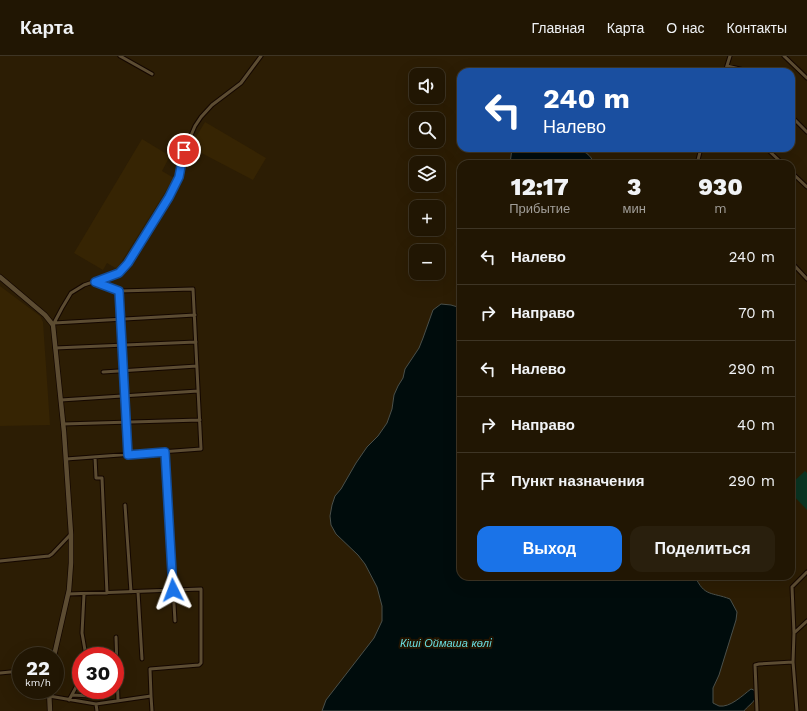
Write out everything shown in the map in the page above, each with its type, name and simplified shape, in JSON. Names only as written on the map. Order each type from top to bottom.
[{"type":"street","points":[[120,56],[152,74]]},
{"type":"street","points":[[56,647],[68,594],[71,563],[71,534],[54,324],[71,293],[84,285],[119,273],[128,263],[169,197],[179,177],[183,154],[195,126],[212,105],[241,84],[261,56]]},
{"type":"street","points":[[730,56],[727,66],[736,68]]},
{"type":"street","points":[[784,56],[807,78]]},
{"type":"street","points":[[795,120],[807,132]]},
{"type":"street","points":[[770,152],[779,160]]},
{"type":"street","points":[[795,176],[807,187]]},
{"type":"street","points":[[795,266],[807,279]]},
{"type":"street","points":[[0,277],[54,324],[195,315]]},
{"type":"street","points":[[66,459],[201,449],[193,289],[119,291],[95,282]]},
{"type":"street","points":[[119,291],[128,455]]},
{"type":"street","points":[[55,348],[196,342]]},
{"type":"street","points":[[103,372],[197,366]]},
{"type":"street","points":[[60,400],[198,391]]},
{"type":"street","points":[[63,424],[200,420]]},
{"type":"street","points":[[165,452],[175,621]]},
{"type":"street","points":[[95,457],[96,478],[102,478],[107,593]]},
{"type":"street","points":[[125,505],[131,592]]},
{"type":"street","points":[[0,561],[49,556],[71,534]]},
{"type":"street","points":[[797,711],[793,662],[794,633],[792,587],[807,572]]},
{"type":"street","points":[[68,594],[201,590],[201,663],[199,665],[150,668],[152,711]]},
{"type":"street","points":[[138,592],[142,659]]},
{"type":"street","points":[[84,594],[82,633],[84,647]]},
{"type":"street","points":[[794,633],[807,620]]},
{"type":"street","points":[[116,637],[118,701]]},
{"type":"street","points":[[757,711],[754,665],[793,662]]},
{"type":"street","points":[[0,673],[12,672]]},
{"type":"street","points":[[69,700],[72,695]]},
{"type":"street","points":[[64,699],[96,704],[151,696]]},
{"type":"street","points":[[49,699],[50,711]]},
{"type":"street","points":[[96,704],[97,711]]},
{"type":"shaded area","points":[[205,122],[266,158],[253,180],[190,147]]},
{"type":"shaded area","points":[[142,139],[170,156],[162,171],[174,178],[117,269],[107,263],[103,270],[74,253]]},
{"type":"shaded area","points":[[0,286],[40,316],[43,322],[50,425],[0,426]]},
{"type":"green space","points":[[805,471],[807,473],[807,510],[795,497],[795,480]]},
{"type":"water","points":[[512,152],[584,152],[592,160],[510,160]]},
{"type":"water","name":"Кіші Оймаша көлi","points":[[441,304],[457,307],[457,580],[697,580],[705,591],[730,599],[737,612],[736,620],[719,675],[713,688],[713,703],[719,706],[728,705],[751,689],[754,690],[755,699],[744,711],[322,711],[326,700],[374,638],[382,621],[382,606],[377,587],[365,564],[358,555],[336,534],[331,525],[330,516],[332,505],[335,496],[341,489],[356,463],[387,423],[392,409],[394,395],[403,378],[405,369],[419,348],[433,310]]},
{"type":"route","points":[[173,590],[165,452],[128,455],[119,291],[95,282],[119,273],[124,269],[169,197],[179,177],[184,150]]}]
